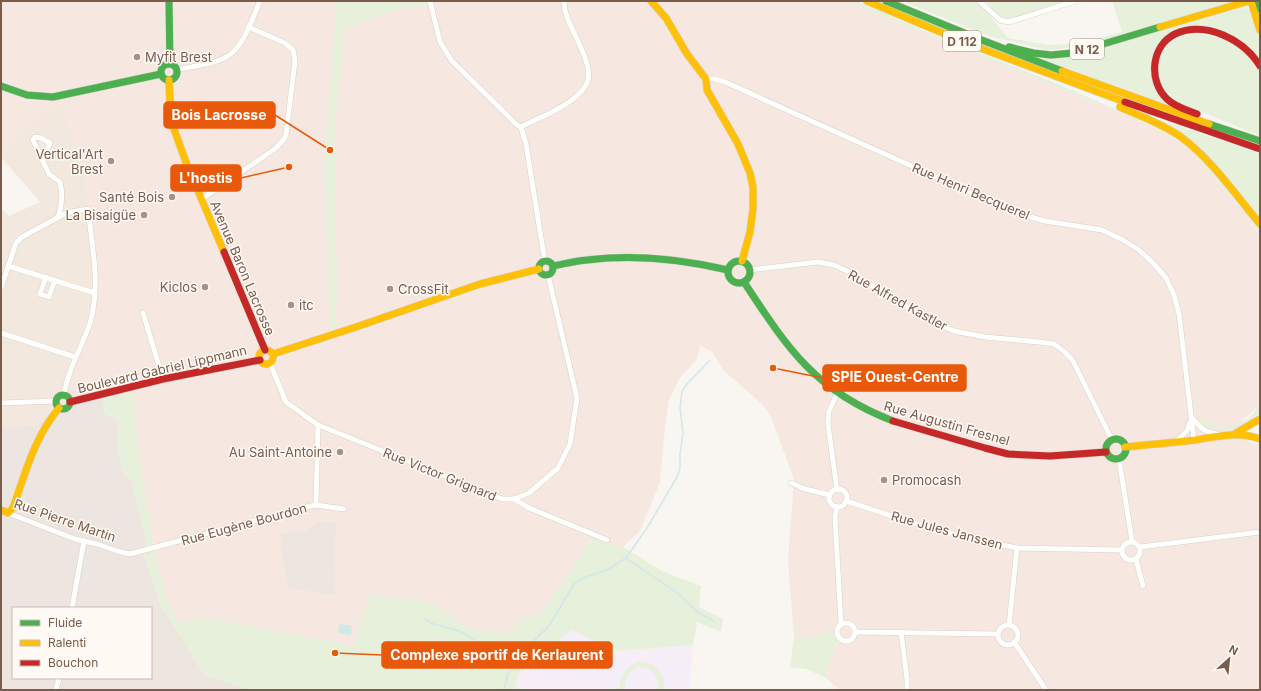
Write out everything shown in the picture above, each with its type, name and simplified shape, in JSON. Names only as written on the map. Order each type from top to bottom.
[{"type":"main road","points":[[169,1],[170,64]]},
{"type":"main road","points":[[651,1],[666,18],[687,54],[706,79],[707,90],[749,168],[753,185],[753,215],[742,262]]},
{"type":"main road","name":"D 112","points":[[867,1],[974,46],[1057,78]]},
{"type":"main road","name":"D 112","points":[[886,1],[924,18],[1049,67]]},
{"type":"main road","points":[[1250,1],[1260,30]]},
{"type":"main road","name":"N 12","points":[[924,18],[962,29],[1006,46],[1033,53],[1052,55],[1073,53],[1250,1]]},
{"type":"main road","points":[[1245,136],[1230,127],[1171,102],[1160,92],[1156,83],[1154,63],[1161,46],[1168,38],[1186,30],[1198,30],[1224,36],[1236,41],[1246,48],[1260,66]]},
{"type":"main road","points":[[161,74],[164,78],[169,80],[174,78],[176,70],[174,66],[170,64]]},
{"type":"main road","points":[[161,74],[161,70],[164,66],[170,64]]},
{"type":"main road","name":"N 12","points":[[1049,67],[1260,141]]},
{"type":"main road","points":[[1,86],[28,95],[53,97],[161,74]]},
{"type":"main road","points":[[1057,78],[1260,149]]},
{"type":"main road","points":[[1057,78],[1162,126],[1180,136],[1204,157],[1260,224]]},
{"type":"main road","name":"Avenue Baron Lacrosse","points":[[169,80],[170,104],[174,130],[265,350]]},
{"type":"main road","points":[[553,266],[592,259],[638,257],[682,259],[728,270]]},
{"type":"main road","points":[[539,269],[541,263],[545,262],[549,262],[553,266]]},
{"type":"main road","points":[[733,262],[742,262],[747,265],[750,270],[749,277],[741,283],[734,282],[729,277],[728,270],[733,262]]},
{"type":"main road","points":[[539,269],[541,273],[548,275],[553,271],[553,266]]},
{"type":"main road","points":[[273,354],[480,284],[539,269]]},
{"type":"main road","name":"Rue Augustin Fresnel","points":[[744,282],[792,353],[813,374],[837,394],[860,407],[889,420],[998,452],[1015,455],[1051,457],[1069,457],[1106,452]]},
{"type":"main road","points":[[265,350],[273,354],[273,358],[270,363],[263,364],[260,360],[260,354],[265,350]]},
{"type":"main road","name":"Boulevard Gabriel Lippmann","points":[[70,402],[163,379],[260,360]]},
{"type":"main road","points":[[8,513],[12,508],[30,460],[46,424],[57,405],[58,397],[64,395],[69,398],[70,402],[68,408],[63,410],[57,405]]},
{"type":"main road","points":[[1126,447],[1196,440],[1236,433],[1260,419]]},
{"type":"main road","points":[[1236,433],[1260,439]]},
{"type":"main road","points":[[1113,440],[1121,441],[1126,447],[1124,454],[1119,459],[1111,458],[1106,452],[1106,446],[1113,440]]},
{"type":"main road","name":"Rue Pierre Martin","points":[[1,510],[8,513]]},
{"type":"street","points":[[176,70],[216,61],[232,53],[239,45],[260,1]]},
{"type":"street","points":[[430,1],[440,42],[452,61],[517,125],[521,127],[526,144],[545,262]]},
{"type":"street","points":[[521,127],[565,105],[579,95],[588,80],[587,64],[565,14],[564,1]]},
{"type":"street","points":[[979,1],[1000,20],[1010,22],[1075,1]]},
{"type":"street","points":[[1250,1],[1259,5]]},
{"type":"street","points":[[202,199],[276,148],[286,135],[294,61],[293,50],[285,43],[248,27]]},
{"type":"street","name":"Rue Henri Becquerel","points":[[706,79],[715,79],[725,82],[1016,213],[1045,221],[1102,230],[1139,250],[1166,278],[1174,295],[1182,335],[1191,417],[1196,440]]},
{"type":"street","points":[[43,160],[49,174],[60,182],[60,210],[58,217]]},
{"type":"street","points":[[1,288],[16,244],[22,237],[66,213],[88,210],[95,264],[95,293],[90,323],[75,357],[64,395]]},
{"type":"street","name":"Rue Alfred Kastler","points":[[750,270],[818,262],[834,265],[851,273],[930,321],[954,331],[985,337],[1054,344],[1065,352],[1073,361],[1113,440]]},
{"type":"street","points":[[8,266],[95,293]]},
{"type":"street","name":"Rue Victor Grignard","points":[[270,363],[286,402],[318,425],[502,499],[514,499],[529,492],[558,468],[570,444],[577,398],[548,275]]},
{"type":"street","points":[[46,277],[40,294],[49,297],[54,280]]},
{"type":"street","points":[[143,313],[163,379]]},
{"type":"street","points":[[1,332],[75,357]]},
{"type":"street","points":[[837,394],[829,411],[828,424],[837,490]]},
{"type":"street","points":[[1,403],[57,405]]},
{"type":"street","points":[[1175,442],[1186,431],[1191,417],[1204,431],[1210,434],[1225,435]]},
{"type":"street","points":[[316,505],[318,425]]},
{"type":"street","points":[[1196,440],[1199,432],[1199,426]]},
{"type":"street","points":[[1119,459],[1132,541]]},
{"type":"street","points":[[791,483],[805,489],[830,495]]},
{"type":"street","points":[[834,490],[846,494],[846,501],[844,504],[837,507],[830,501],[830,495],[834,490]]},
{"type":"street","points":[[514,499],[529,508],[607,540]]},
{"type":"street","name":"Rue Jules Janssen","points":[[846,501],[972,540],[1017,548],[1122,550]]},
{"type":"street","name":"Rue Eugène Bourdon","points":[[145,550],[316,505],[344,508]]},
{"type":"street","points":[[837,507],[835,517],[842,623]]},
{"type":"street","name":"Rue Pierre Martin","points":[[8,513],[75,539],[97,544],[117,551],[130,554],[145,550]]},
{"type":"street","points":[[1140,547],[1260,532]]},
{"type":"street","points":[[72,607],[84,541]]},
{"type":"street","points":[[1136,559],[1126,559],[1123,556],[1122,550],[1126,543],[1132,541],[1136,542],[1140,547],[1139,555],[1136,559],[1143,586]]},
{"type":"street","points":[[1009,625],[1017,548]]},
{"type":"street","points":[[846,622],[854,627],[855,632],[851,640],[846,641],[838,638],[836,633],[838,626],[842,623],[846,622]]},
{"type":"street","points":[[1009,625],[1012,626],[1017,632],[1016,639],[1011,644],[1003,644],[998,638],[998,634],[1002,627],[1009,625]]},
{"type":"street","points":[[855,632],[998,634]]},
{"type":"street","points":[[901,632],[907,690]]},
{"type":"street","points":[[1014,642],[1046,690]]},
{"type":"street","points":[[56,690],[59,679]]},
{"type":"shaded area","points":[[1,1],[846,1],[1157,128],[1187,146],[1249,218],[1260,236],[1260,405],[1241,422],[1245,440],[1260,445],[1260,690],[840,690],[826,678],[837,641],[832,631],[819,637],[794,637],[788,561],[794,479],[770,415],[762,404],[724,371],[712,352],[700,345],[697,359],[679,379],[669,400],[660,482],[640,531],[623,547],[592,539],[539,615],[525,615],[509,633],[467,629],[434,604],[413,599],[369,595],[355,646],[208,618],[179,624],[166,596],[154,546],[141,471],[133,393],[102,399],[63,402],[94,293],[86,184],[66,115],[60,103],[48,111],[1,152]]},
{"type":"shaded area","points":[[60,103],[66,115],[86,184],[94,293],[63,402],[38,425],[1,428],[1,208],[9,216],[40,202],[1,157],[1,152],[48,111]]},
{"type":"shaded area","points":[[102,399],[105,414],[119,421],[117,447],[124,475],[131,479],[146,538],[144,556],[163,610],[237,685],[250,690],[1,690],[1,428],[38,425],[63,402]]},
{"type":"shaded area","points":[[319,522],[336,523],[334,577],[335,595],[288,588],[280,534],[306,530]]},
{"type":"shaded area","points":[[571,630],[615,651],[693,645],[689,690],[515,690],[519,673]]},
{"type":"green space","points":[[337,1],[428,1],[427,5],[398,10],[345,28],[335,132],[337,276],[336,329],[330,331],[324,168]]},
{"type":"green space","points":[[846,1],[857,1],[939,37],[1058,84],[1178,137],[1191,147],[1260,228],[1260,236],[1249,218],[1187,146],[1157,128]]},
{"type":"green space","points":[[902,1],[974,1],[983,7],[1008,38],[1050,45],[1081,43],[1122,32],[1112,1],[1237,1],[1078,47],[1047,50],[988,36]]},
{"type":"green space","points":[[986,1],[1062,1],[1008,20],[1000,18]]},
{"type":"green space","points":[[1242,8],[1250,9],[1260,33],[1260,60],[1228,35],[1174,32],[1150,74],[1166,103],[1165,104],[1044,60],[1045,58]]},
{"type":"green space","points":[[1189,34],[1206,35],[1231,43],[1252,59],[1260,73],[1260,136],[1178,102],[1168,93],[1162,84],[1158,73],[1158,64],[1162,54],[1168,46],[1177,39]]},
{"type":"green space","points":[[1160,120],[1260,154],[1260,221],[1227,180],[1160,123]]},
{"type":"green space","points":[[1195,392],[1198,416],[1218,427],[1231,425],[1249,419],[1260,405],[1260,412],[1249,424],[1227,430],[1204,427],[1195,412]]},
{"type":"green space","points":[[133,393],[141,467],[154,546],[166,595],[179,623],[208,618],[354,646],[369,595],[413,599],[434,604],[467,629],[509,633],[525,615],[539,615],[592,539],[623,547],[662,571],[701,586],[699,607],[723,619],[721,632],[697,622],[693,645],[615,651],[571,630],[519,673],[515,690],[250,690],[204,675],[163,610],[144,556],[146,538],[131,479],[124,475],[117,447],[119,421],[105,414],[102,399]]},
{"type":"green space","points":[[832,631],[837,641],[826,678],[806,669],[790,667],[794,637],[818,637],[818,634]]},
{"type":"green space","points":[[638,662],[650,664],[658,669],[663,678],[664,690],[658,690],[658,683],[653,672],[643,667],[633,670],[626,678],[624,690],[619,690],[620,680],[626,669]]},
{"type":"water","points":[[340,624],[352,626],[351,635],[338,633]]},
{"type":"waterway","points":[[504,690],[508,674],[517,657],[549,626],[574,584],[581,579],[609,569],[626,558],[647,528],[677,477],[680,469],[680,454],[683,433],[680,408],[682,391],[710,360]]},
{"type":"waterway","points":[[626,558],[676,592],[699,613],[714,621]]},
{"type":"waterway","points":[[425,619],[433,624],[464,633],[512,667]]},
{"type":"traffic: fast","points":[[169,1],[170,64]]},
{"type":"traffic: fast","points":[[886,1],[1062,71]]},
{"type":"traffic: fast","points":[[1257,1],[1260,9]]},
{"type":"traffic: fast","points":[[1009,47],[1033,53],[1051,55],[1073,53],[1160,27]]},
{"type":"traffic: fast","points":[[169,64],[176,69],[177,72],[172,79],[169,80],[162,75],[161,72],[166,65],[169,64]]},
{"type":"traffic: fast","points":[[1,86],[27,95],[53,97],[161,74]]},
{"type":"traffic: fast","points":[[1209,124],[1260,141]]},
{"type":"traffic: fast","points":[[553,266],[578,261],[622,257],[675,260],[728,270]]},
{"type":"traffic: fast","points":[[546,261],[551,263],[553,268],[551,273],[546,275],[541,273],[539,268],[541,263],[546,261]]},
{"type":"traffic: fast","points":[[739,261],[747,264],[750,272],[747,280],[739,283],[731,280],[728,272],[731,264],[739,261]]},
{"type":"traffic: fast","points":[[744,282],[790,348],[823,382],[843,396],[866,409],[893,421]]},
{"type":"traffic: fast","points":[[60,395],[66,395],[70,399],[70,402],[70,405],[66,409],[60,409],[56,405],[56,399],[60,395]]},
{"type":"traffic: fast","points":[[1116,439],[1123,442],[1126,449],[1123,456],[1116,459],[1109,456],[1106,449],[1109,442],[1116,439]]},
{"type":"traffic: slow","points":[[651,1],[666,18],[687,54],[706,79],[707,90],[738,144],[750,173],[753,187],[753,209],[750,232],[742,261]]},
{"type":"traffic: slow","points":[[867,1],[964,42],[1125,102]]},
{"type":"traffic: slow","points":[[1160,27],[1249,1]]},
{"type":"traffic: slow","points":[[1251,1],[1260,30]]},
{"type":"traffic: slow","points":[[1062,71],[1209,124]]},
{"type":"traffic: slow","points":[[169,80],[170,104],[174,129],[187,165],[224,252]]},
{"type":"traffic: slow","points":[[1120,107],[1167,128],[1192,146],[1223,178],[1260,224]]},
{"type":"traffic: slow","points":[[273,354],[480,284],[539,269]]},
{"type":"traffic: slow","points":[[263,350],[269,350],[273,354],[273,357],[273,360],[269,364],[263,364],[259,360],[259,354],[263,350]]},
{"type":"traffic: slow","points":[[1,510],[8,513],[13,508],[26,469],[37,443],[43,431],[59,408]]},
{"type":"traffic: slow","points":[[1236,433],[1260,419]]},
{"type":"traffic: slow","points":[[1125,447],[1233,435],[1251,436],[1260,439]]},
{"type":"traffic: jam","points":[[1197,114],[1170,102],[1161,92],[1157,83],[1155,74],[1157,55],[1167,40],[1175,34],[1187,30],[1199,29],[1211,31],[1223,35],[1244,48],[1260,66]]},
{"type":"traffic: jam","points":[[1125,102],[1260,149]]},
{"type":"traffic: jam","points":[[224,252],[265,350]]},
{"type":"traffic: jam","points":[[70,402],[163,379],[260,360]]},
{"type":"traffic: jam","points":[[893,421],[1008,454],[1050,456],[1106,452]]},
{"type":"place","name":"Myfit Brest","points":[[137,57]]},
{"type":"place","name":"Bois Lacrosse","points":[[330,150]]},
{"type":"place","name":"Vertical'Art Brest","points":[[111,161]]},
{"type":"place","name":"L'hostis","points":[[289,167]]},
{"type":"place","name":"Santé Bois","points":[[172,197]]},
{"type":"place","name":"La Bisaigüe","points":[[144,215]]},
{"type":"place","name":"Kiclos","points":[[205,287]]},
{"type":"place","name":"CrossFit","points":[[390,289]]},
{"type":"place","name":"itc","points":[[291,305]]},
{"type":"place","name":"SPIE Ouest-Centre","points":[[773,368]]},
{"type":"place","name":"Au Saint-Antoine","points":[[340,452]]},
{"type":"place","name":"Promocash","points":[[884,480]]},
{"type":"place","name":"Complexe sportif de Kerlaurent","points":[[335,653]]}]
